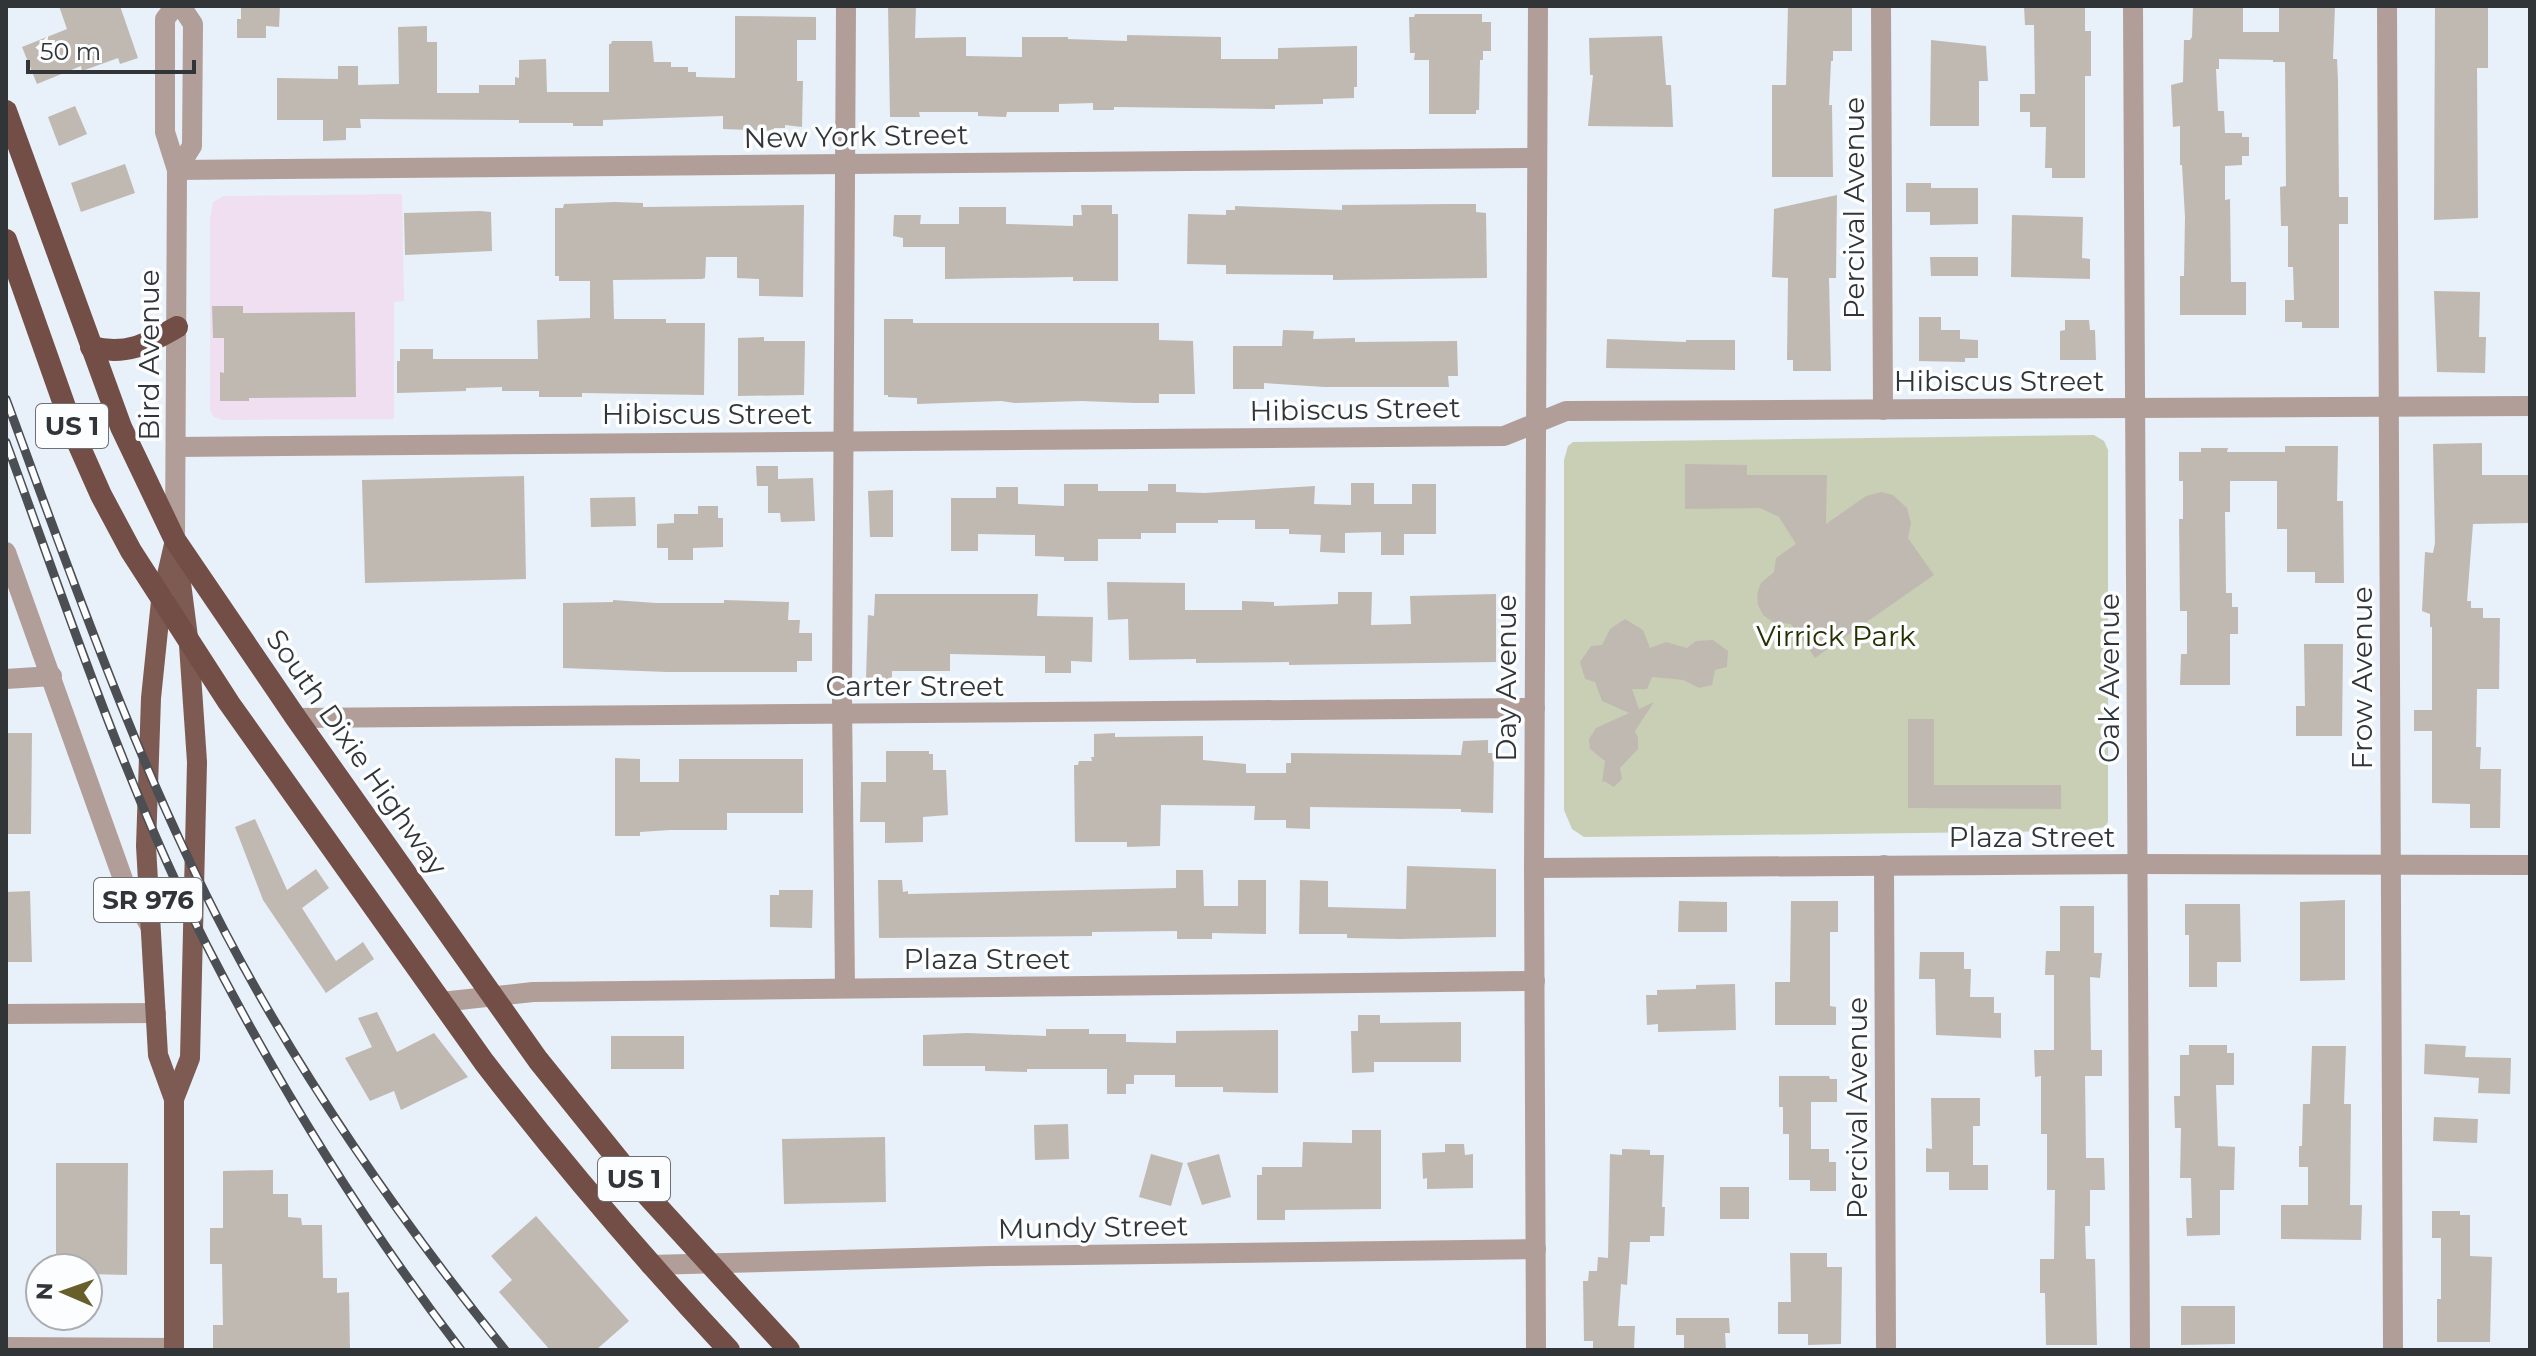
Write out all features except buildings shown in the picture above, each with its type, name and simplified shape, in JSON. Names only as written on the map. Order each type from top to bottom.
[{"type":"highway","name":"South Dixie Highway","points":[[6,111],[121,427],[175,540],[492,997],[646,1194],[789,1350]]},
{"type":"highway","name":"US 1","points":[[6,240],[77,441],[101,495],[189,645],[441,1002],[534,1126],[650,1265],[729,1350]]},
{"type":"highway","points":[[91,347],[120,351],[156,339],[177,327]]},
{"type":"main road","points":[[161,601],[175,540]]},
{"type":"main road","name":"SR 976","points":[[174,1099],[190,1058],[197,762],[189,645],[175,540]]},
{"type":"main road","name":"SR 976","points":[[161,601],[150,726],[146,846],[158,1055],[174,1099],[174,1349]]},
{"type":"street","name":"Bird Avenue","points":[[175,540],[177,170],[165,132],[165,19],[178,6],[193,24],[192,146],[177,170]]},
{"type":"street","points":[[845,988],[846,6]]},
{"type":"street","name":"Day Avenue","points":[[1536,1350],[1535,158],[1538,6]]},
{"type":"street","name":"Percival Avenue","points":[[1881,6],[1883,410]]},
{"type":"street","name":"Oak Avenue","points":[[2133,6],[2140,1350]]},
{"type":"street","name":"Frow Avenue","points":[[2387,6],[2393,1350]]},
{"type":"street","name":"New York Street","points":[[177,170],[1535,158]]},
{"type":"street","name":"Hibiscus Street","points":[[176,447],[1504,436],[1566,411],[2530,406]]},
{"type":"street","points":[[6,552],[124,882],[150,926]]},
{"type":"street","points":[[6,679],[52,676]]},
{"type":"street","name":"Carter Street","points":[[296,718],[1535,708]]},
{"type":"street","name":"Percival Avenue","points":[[1884,865],[1886,1350]]},
{"type":"street","name":"Plaza Street","points":[[1534,868],[2530,865]]},
{"type":"street","name":"Plaza Street","points":[[441,1002],[533,992],[1535,981]]},
{"type":"street","points":[[6,1014],[156,1013]]},
{"type":"street","name":"Mundy Street","points":[[650,1265],[975,1256],[1536,1249]]},
{"type":"street","points":[[6,1347],[174,1349]]},
{"type":"shaded area","points":[[402,194],[404,301],[394,302],[394,419],[222,420],[214,417],[210,410],[210,219],[213,202],[224,196]]},
{"type":"green space","name":"Virrick Park","points":[[2094,435],[2104,441],[2108,450],[2108,822],[2105,827],[2078,831],[1584,837],[1572,829],[1564,810],[1564,460],[1568,446],[1573,442]]},
{"type":"railway","points":[[6,399],[81,603],[135,737],[193,869],[226,934],[288,1043],[355,1149],[428,1251],[505,1350]]},
{"type":"railway","points":[[6,442],[124,760],[177,885],[207,946],[325,1154],[391,1254],[461,1350]]}]
